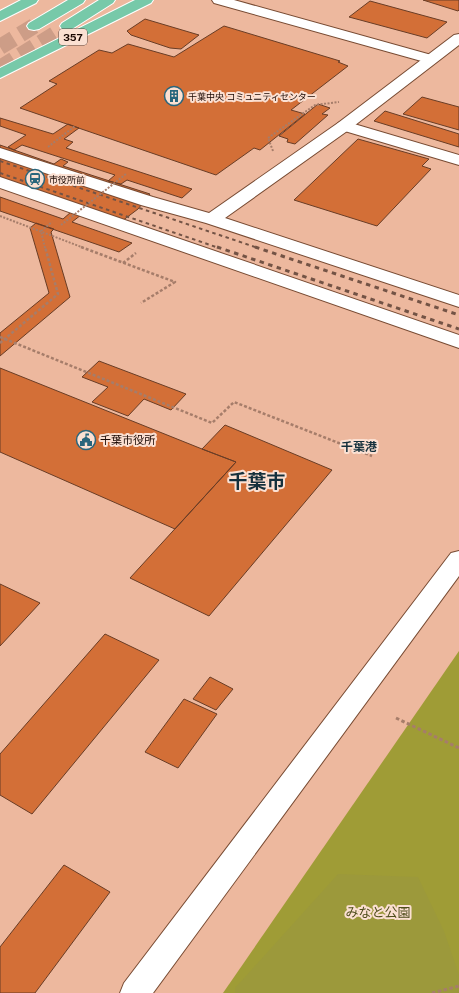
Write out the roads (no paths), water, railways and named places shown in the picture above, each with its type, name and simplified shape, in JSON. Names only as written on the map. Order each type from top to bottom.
[{"type":"highway","name":"357","points":[[34,26],[78,0]]},
{"type":"highway","name":"357","points":[[58,32],[108,0]]},
{"type":"highway","name":"357","points":[[0,74],[146,0]]},
{"type":"highway","points":[[0,17],[26,1]]},
{"type":"street","points":[[219,0],[430,59]]},
{"type":"street","points":[[212,219],[344,126],[459,38]]},
{"type":"street","points":[[344,126],[459,160]]},
{"type":"street","points":[[0,154],[147,201],[212,219],[459,301]]},
{"type":"street","points":[[0,182],[459,342]]},
{"type":"street","points":[[135,993],[459,559]]},
{"type":"tunnel","points":[[0,47],[34,26]]},
{"type":"tunnel","points":[[0,68],[58,32]]},
{"type":"railway","points":[[0,161],[258,248]]},
{"type":"railway","points":[[0,173],[219,248]]},
{"type":"railway","points":[[217,247],[459,329]]},
{"type":"railway","points":[[258,248],[459,315]]},
{"type":"place","name":"千葉中央 コミュニティセンター","points":[[174,96]]},
{"type":"place","name":"市役所前","points":[[35,179]]},
{"type":"place","name":"千葉市役所","points":[[86,440]]},
{"type":"district","name":"千葉港","points":[[359,447]]},
{"type":"district","name":"千葉市","points":[[257,481]]},
{"type":"park label","name":"みなと公園","points":[[378,912]]}]
